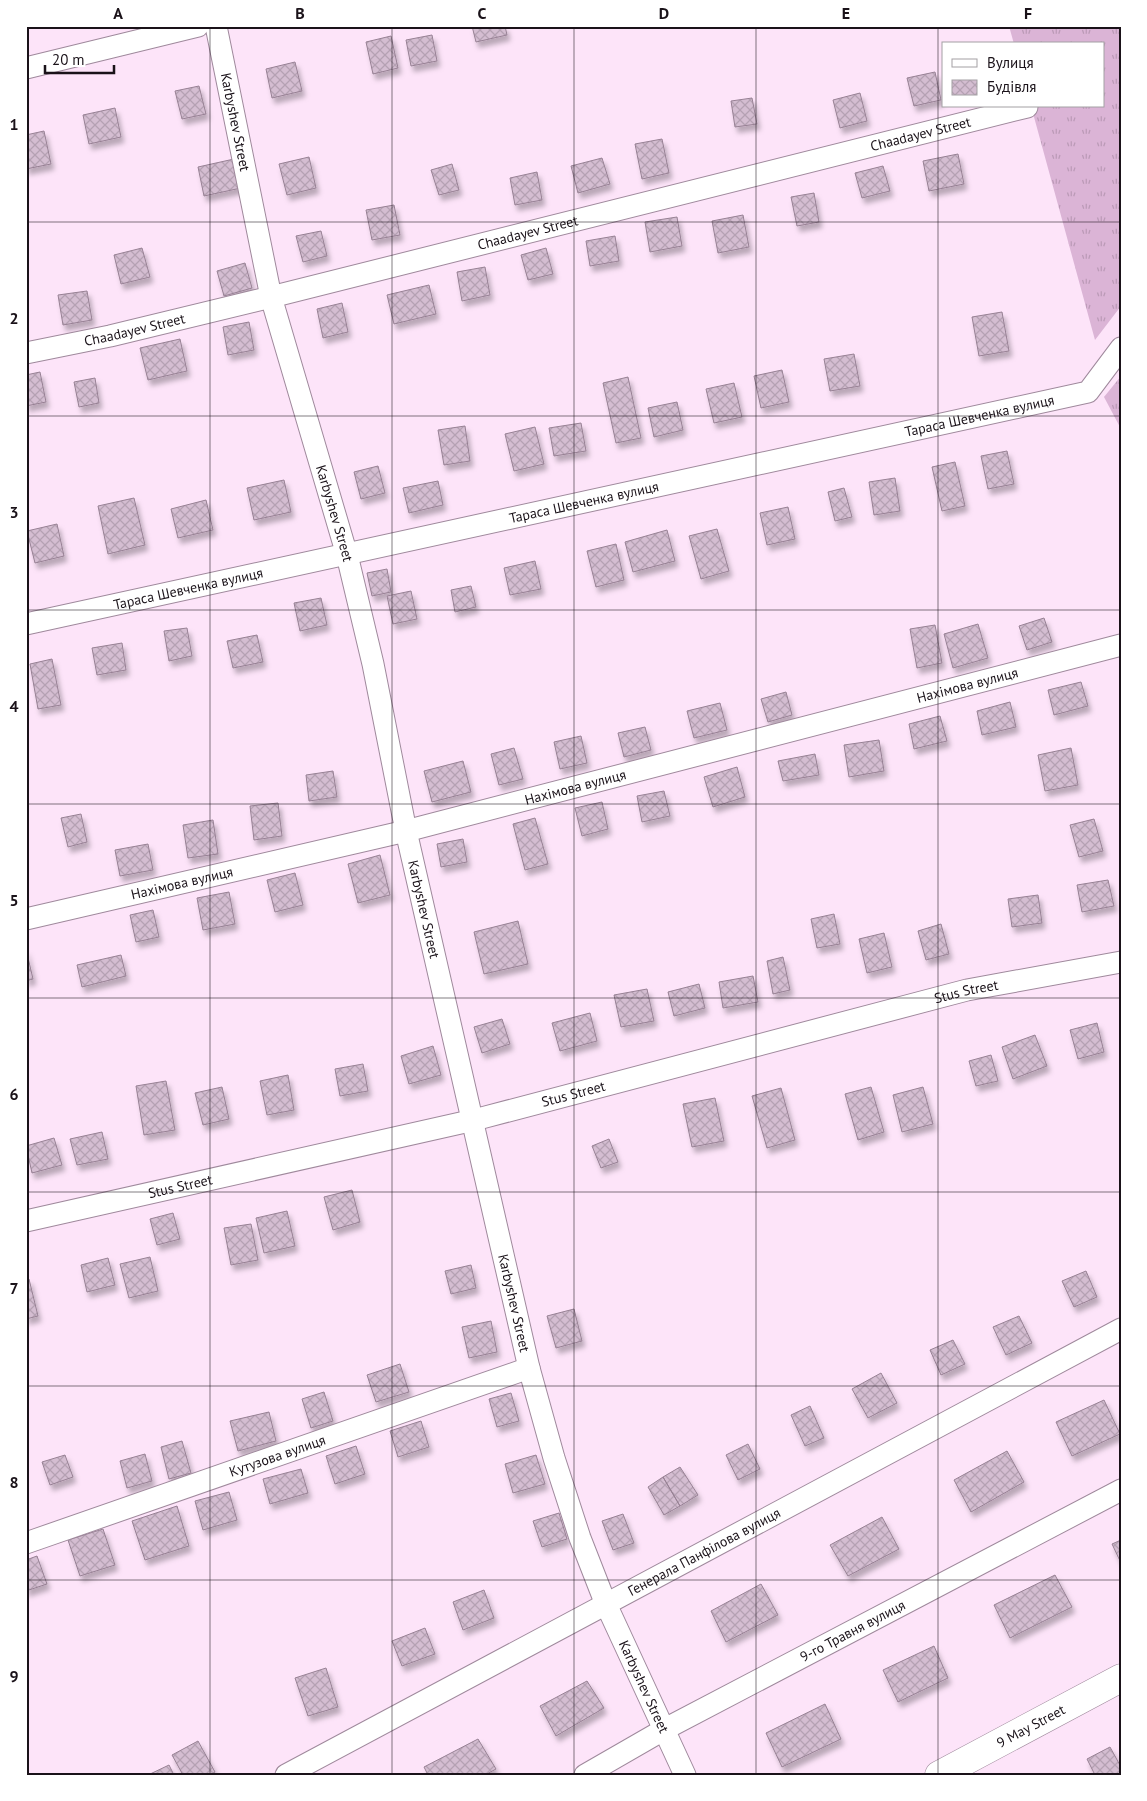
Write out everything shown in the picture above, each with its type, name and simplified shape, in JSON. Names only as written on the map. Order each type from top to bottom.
[{"type":"main road","name":"9 May Street","points":[[939,1775],[1121,1678]]},
{"type":"street","points":[[26,68],[198,26]]},
{"type":"street","name":"Karbyshev Street","points":[[216,26],[271,297],[347,555],[373,664],[406,831],[474,1120],[529,1368],[554,1458],[580,1538],[605,1602],[685,1775]]},
{"type":"street","name":"Chaadayev Street","points":[[26,353],[110,336],[271,297],[1023,108]]},
{"type":"street","name":"Тараса Шевченка вулиця","points":[[26,624],[1088,392],[1121,348]]},
{"type":"street","name":"Нахімова вулиця","points":[[26,919],[406,831],[1121,645]]},
{"type":"street","name":"Stus Street","points":[[26,1221],[474,1120],[967,990],[1121,962]]},
{"type":"street","name":"Генерала Панфілова вулиця","points":[[286,1775],[605,1602],[1121,1329]]},
{"type":"street","name":"Кутузова вулиця","points":[[26,1543],[529,1368]]},
{"type":"street","name":"9-го Травня вулиця","points":[[585,1775],[665,1729],[1121,1490]]},
{"type":"green space","points":[[1009,26],[1121,26],[1121,306],[1095,340],[1032,108],[1104,108],[1104,42],[1013,42]]},
{"type":"green space","points":[[1121,376],[1121,429],[1104,397]]},
{"type":"building","points":[[472,26],[505,26],[507,35],[476,42]]},
{"type":"building","points":[[432,35],[437,61],[411,66],[406,40]]},
{"type":"building","points":[[391,36],[398,68],[373,74],[366,42]]},
{"type":"building","points":[[295,62],[302,91],[272,98],[266,69]]},
{"type":"building","points":[[935,72],[941,100],[914,106],[907,78]]},
{"type":"building","points":[[199,86],[206,114],[182,119],[175,91]]},
{"type":"building","points":[[860,93],[867,121],[840,128],[833,100]]},
{"type":"building","points":[[752,98],[757,124],[735,127],[731,101]]},
{"type":"building","points":[[115,108],[121,137],[89,144],[83,115]]},
{"type":"building","points":[[44,131],[51,164],[26,169],[26,135]]},
{"type":"building","points":[[662,139],[669,173],[642,179],[635,144]]},
{"type":"building","points":[[958,154],[964,184],[929,191],[923,161]]},
{"type":"building","points":[[309,157],[316,188],[287,195],[279,164]]},
{"type":"building","points":[[602,158],[610,184],[578,193],[571,166]]},
{"type":"building","points":[[234,159],[241,188],[204,196],[198,167]]},
{"type":"building","points":[[452,164],[459,190],[439,195],[431,170]]},
{"type":"building","points":[[883,166],[890,191],[862,198],[855,173]]},
{"type":"building","points":[[537,172],[542,200],[515,205],[510,178]]},
{"type":"building","points":[[814,193],[819,222],[797,226],[791,197]]},
{"type":"building","points":[[394,205],[400,235],[372,240],[366,210]]},
{"type":"building","points":[[743,215],[749,247],[718,253],[712,221]]},
{"type":"building","points":[[677,217],[682,246],[650,252],[645,222]]},
{"type":"building","points":[[321,231],[327,256],[303,262],[296,236]]},
{"type":"building","points":[[615,236],[619,261],[590,266],[586,241]]},
{"type":"building","points":[[142,248],[150,277],[121,284],[114,255]]},
{"type":"building","points":[[546,248],[553,274],[528,280],[521,255]]},
{"type":"building","points":[[245,263],[252,288],[224,296],[217,271]]},
{"type":"building","points":[[485,267],[490,295],[462,301],[457,272]]},
{"type":"building","points":[[429,285],[436,314],[394,324],[387,295]]},
{"type":"building","points":[[87,291],[92,320],[63,325],[58,295]]},
{"type":"building","points":[[342,303],[348,332],[323,338],[317,309]]},
{"type":"building","points":[[1002,312],[1009,351],[979,356],[972,317]]},
{"type":"building","points":[[249,322],[254,350],[228,355],[223,327]]},
{"type":"building","points":[[180,339],[187,371],[148,380],[140,348]]},
{"type":"building","points":[[854,354],[860,386],[830,391],[824,359]]},
{"type":"building","points":[[782,370],[789,402],[761,408],[754,376]]},
{"type":"building","points":[[40,372],[46,402],[26,406],[26,375]]},
{"type":"building","points":[[628,377],[641,438],[616,443],[603,383]]},
{"type":"building","points":[[95,378],[99,403],[79,407],[74,382]]},
{"type":"building","points":[[734,383],[742,417],[714,423],[706,389]]},
{"type":"building","points":[[677,402],[683,430],[654,437],[648,408]]},
{"type":"building","points":[[581,423],[586,451],[554,456],[549,428]]},
{"type":"building","points":[[465,426],[470,461],[444,465],[438,430]]},
{"type":"building","points":[[535,427],[544,464],[514,471],[505,434]]},
{"type":"building","points":[[1007,451],[1014,484],[988,489],[981,456]]},
{"type":"building","points":[[955,462],[965,506],[942,511],[932,467]]},
{"type":"building","points":[[378,466],[385,493],[361,499],[354,472]]},
{"type":"building","points":[[895,478],[900,511],[874,515],[869,482]]},
{"type":"building","points":[[284,480],[291,512],[254,520],[247,488]]},
{"type":"building","points":[[438,481],[443,505],[409,513],[403,488]]},
{"type":"building","points":[[844,488],[852,517],[835,521],[828,492]]},
{"type":"building","points":[[134,498],[145,545],[108,554],[98,506]]},
{"type":"building","points":[[206,500],[213,530],[178,538],[171,509]]},
{"type":"building","points":[[788,507],[795,539],[767,545],[760,513]]},
{"type":"building","points":[[57,524],[64,556],[35,563],[27,531]]},
{"type":"building","points":[[717,529],[729,571],[701,579],[689,536]]},
{"type":"building","points":[[667,530],[675,561],[633,572],[625,542]]},
{"type":"building","points":[[616,544],[624,580],[596,587],[587,551]]},
{"type":"building","points":[[535,561],[541,589],[510,595],[504,568]]},
{"type":"building","points":[[387,569],[391,592],[372,596],[367,573]]},
{"type":"building","points":[[471,586],[476,607],[455,612],[451,590]]},
{"type":"building","points":[[411,591],[417,619],[393,624],[387,596]]},
{"type":"building","points":[[321,598],[327,625],[300,631],[294,603]]},
{"type":"building","points":[[1044,618],[1052,642],[1027,650],[1019,626]]},
{"type":"building","points":[[978,624],[988,658],[953,668],[944,634]]},
{"type":"building","points":[[935,625],[942,663],[917,668],[910,629]]},
{"type":"building","points":[[187,628],[192,656],[169,661],[164,631]]},
{"type":"building","points":[[257,635],[263,662],[233,668],[227,641]]},
{"type":"building","points":[[122,643],[126,670],[97,675],[92,648]]},
{"type":"building","points":[[52,659],[61,705],[38,709],[30,664]]},
{"type":"building","points":[[1081,682],[1088,706],[1054,715],[1048,690]]},
{"type":"building","points":[[786,692],[792,715],[768,722],[761,699]]},
{"type":"building","points":[[1010,702],[1016,727],[982,735],[977,711]]},
{"type":"building","points":[[720,703],[727,730],[694,738],[687,711]]},
{"type":"building","points":[[940,716],[947,741],[914,749],[909,724]]},
{"type":"building","points":[[645,727],[651,750],[624,757],[618,733]]},
{"type":"building","points":[[581,736],[587,763],[560,769],[554,742]]},
{"type":"building","points":[[879,740],[884,771],[849,777],[844,745]]},
{"type":"building","points":[[514,748],[523,779],[499,785],[491,754]]},
{"type":"building","points":[[1071,748],[1078,785],[1045,791],[1038,755]]},
{"type":"building","points":[[815,754],[819,775],[783,781],[778,761]]},
{"type":"building","points":[[463,761],[471,792],[432,802],[424,771]]},
{"type":"building","points":[[737,767],[745,797],[713,807],[704,777]]},
{"type":"building","points":[[333,771],[337,797],[309,801],[306,775]]},
{"type":"building","points":[[664,791],[670,816],[642,822],[637,796]]},
{"type":"building","points":[[602,802],[608,829],[582,836],[575,808]]},
{"type":"building","points":[[278,803],[282,836],[254,840],[250,806]]},
{"type":"building","points":[[81,814],[87,842],[68,847],[61,818]]},
{"type":"building","points":[[535,818],[548,864],[525,870],[513,824]]},
{"type":"building","points":[[1094,819],[1103,851],[1079,857],[1070,825]]},
{"type":"building","points":[[213,820],[218,854],[188,858],[183,825]]},
{"type":"building","points":[[463,839],[467,862],[441,867],[437,844]]},
{"type":"building","points":[[148,844],[153,870],[120,876],[115,850]]},
{"type":"building","points":[[380,855],[390,895],[358,903],[348,864]]},
{"type":"building","points":[[295,873],[303,905],[275,912],[267,880]]},
{"type":"building","points":[[1108,880],[1114,906],[1082,912],[1077,885]]},
{"type":"building","points":[[229,892],[235,924],[203,930],[197,898]]},
{"type":"building","points":[[1038,895],[1042,923],[1012,927],[1008,899]]},
{"type":"building","points":[[153,910],[159,937],[136,942],[130,915]]},
{"type":"building","points":[[834,914],[840,944],[817,948],[811,919]]},
{"type":"building","points":[[518,921],[528,964],[484,974],[474,932]]},
{"type":"building","points":[[941,924],[949,954],[926,960],[918,931]]},
{"type":"building","points":[[884,933],[892,967],[867,973],[859,939]]},
{"type":"building","points":[[26,949],[33,979],[26,981]]},
{"type":"building","points":[[121,955],[126,976],[82,987],[77,965]]},
{"type":"building","points":[[783,957],[790,990],[773,994],[767,961]]},
{"type":"building","points":[[753,976],[758,1002],[723,1008],[719,982]]},
{"type":"building","points":[[699,984],[705,1008],[674,1016],[668,992]]},
{"type":"building","points":[[647,989],[654,1021],[621,1027],[614,995]]},
{"type":"building","points":[[590,1013],[597,1041],[560,1051],[552,1023]]},
{"type":"building","points":[[502,1019],[510,1044],[482,1053],[474,1027]]},
{"type":"building","points":[[1097,1023],[1104,1052],[1078,1059],[1070,1030]]},
{"type":"building","points":[[1035,1035],[1047,1066],[1013,1079],[1002,1047]]},
{"type":"building","points":[[433,1046],[441,1075],[409,1084],[401,1056]]},
{"type":"building","points":[[991,1055],[998,1081],[976,1086],[969,1061]]},
{"type":"building","points":[[363,1064],[368,1091],[340,1096],[335,1069]]},
{"type":"building","points":[[288,1075],[294,1110],[267,1115],[260,1081]]},
{"type":"building","points":[[166,1081],[175,1130],[144,1135],[136,1086]]},
{"type":"building","points":[[222,1087],[229,1119],[203,1125],[195,1093]]},
{"type":"building","points":[[871,1087],[884,1132],[858,1140],[845,1094]]},
{"type":"building","points":[[923,1087],[933,1124],[902,1132],[893,1095]]},
{"type":"building","points":[[781,1088],[795,1140],[767,1148],[752,1096]]},
{"type":"building","points":[[715,1098],[724,1141],[692,1147],[683,1104]]},
{"type":"building","points":[[102,1132],[108,1159],[77,1165],[70,1139]]},
{"type":"building","points":[[54,1138],[62,1165],[32,1173],[26,1146]]},
{"type":"building","points":[[609,1139],[618,1162],[601,1168],[592,1146]]},
{"type":"building","points":[[352,1190],[360,1222],[333,1230],[324,1197]]},
{"type":"building","points":[[287,1211],[295,1246],[264,1253],[256,1218]]},
{"type":"building","points":[[173,1213],[180,1239],[157,1245],[150,1219]]},
{"type":"building","points":[[251,1224],[258,1260],[231,1265],[224,1228]]},
{"type":"building","points":[[150,1257],[158,1291],[129,1298],[120,1264]]},
{"type":"building","points":[[108,1258],[115,1285],[87,1292],[81,1265]]},
{"type":"building","points":[[471,1265],[476,1288],[451,1294],[445,1271]]},
{"type":"building","points":[[1086,1271],[1097,1297],[1074,1307],[1062,1281]]},
{"type":"building","points":[[29,1279],[38,1316],[26,1319],[26,1280]]},
{"type":"building","points":[[574,1309],[582,1341],[556,1348],[547,1316]]},
{"type":"building","points":[[1019,1316],[1032,1343],[1006,1355],[993,1327]]},
{"type":"building","points":[[491,1321],[497,1352],[469,1358],[462,1327]]},
{"type":"building","points":[[953,1340],[965,1364],[941,1375],[930,1350]]},
{"type":"building","points":[[400,1364],[409,1392],[376,1402],[367,1375]]},
{"type":"building","points":[[881,1373],[897,1403],[868,1418],[852,1389]]},
{"type":"building","points":[[324,1392],[333,1421],[311,1428],[302,1399]]},
{"type":"building","points":[[511,1393],[519,1421],[497,1427],[489,1399]]},
{"type":"building","points":[[1104,1400],[1120,1434],[1072,1456],[1056,1422]]},
{"type":"building","points":[[810,1406],[824,1438],[805,1446],[791,1415]]},
{"type":"building","points":[[269,1412],[276,1441],[238,1451],[230,1421]]},
{"type":"building","points":[[421,1421],[429,1447],[398,1457],[390,1431]]},
{"type":"building","points":[[182,1441],[191,1473],[169,1479],[161,1447]]},
{"type":"building","points":[[748,1444],[760,1469],[738,1480],[726,1455]]},
{"type":"building","points":[[356,1446],[365,1474],[335,1484],[326,1456]]},
{"type":"building","points":[[1007,1451],[1024,1482],[971,1512],[954,1480]]},
{"type":"building","points":[[145,1454],[152,1481],[127,1488],[120,1461]]},
{"type":"building","points":[[65,1455],[73,1477],[50,1485],[42,1462]]},
{"type":"building","points":[[536,1455],[545,1484],[513,1493],[505,1464]]},
{"type":"building","points":[[680,1467],[698,1495],[680,1506],[663,1477]]},
{"type":"building","points":[[301,1469],[308,1493],[270,1504],[263,1479]]},
{"type":"building","points":[[663,1477],[680,1506],[664,1515],[648,1487]]},
{"type":"building","points":[[229,1492],[237,1520],[203,1530],[195,1501]]},
{"type":"building","points":[[177,1506],[189,1546],[145,1560],[132,1521]]},
{"type":"building","points":[[559,1513],[567,1539],[542,1547],[533,1521]]},
{"type":"building","points":[[623,1514],[634,1543],[613,1550],[602,1521]]},
{"type":"building","points":[[882,1517],[899,1549],[848,1576],[830,1545]]},
{"type":"building","points":[[103,1529],[115,1565],[80,1576],[68,1540]]},
{"type":"building","points":[[1121,1540],[1121,1563],[1112,1544]]},
{"type":"building","points":[[37,1556],[47,1584],[26,1591],[26,1560]]},
{"type":"building","points":[[1055,1575],[1072,1607],[1010,1638],[994,1605]]},
{"type":"building","points":[[761,1584],[778,1615],[726,1642],[711,1611]]},
{"type":"building","points":[[484,1590],[494,1618],[463,1630],[453,1602]]},
{"type":"building","points":[[425,1628],[435,1654],[402,1666],[392,1641]]},
{"type":"building","points":[[934,1646],[948,1678],[898,1702],[883,1670]]},
{"type":"building","points":[[326,1668],[338,1707],[308,1716],[295,1678]]},
{"type":"building","points":[[587,1681],[604,1708],[556,1736],[540,1706]]},
{"type":"building","points":[[825,1704],[841,1739],[782,1767],[766,1733]]},
{"type":"building","points":[[478,1739],[496,1769],[485,1775],[428,1775],[424,1767]]},
{"type":"building","points":[[198,1741],[215,1772],[210,1775],[183,1775],[172,1755]]},
{"type":"building","points":[[1110,1747],[1121,1767],[1121,1775],[1095,1775],[1087,1759]]},
{"type":"building","points":[[169,1765],[174,1775],[148,1775]]}]
